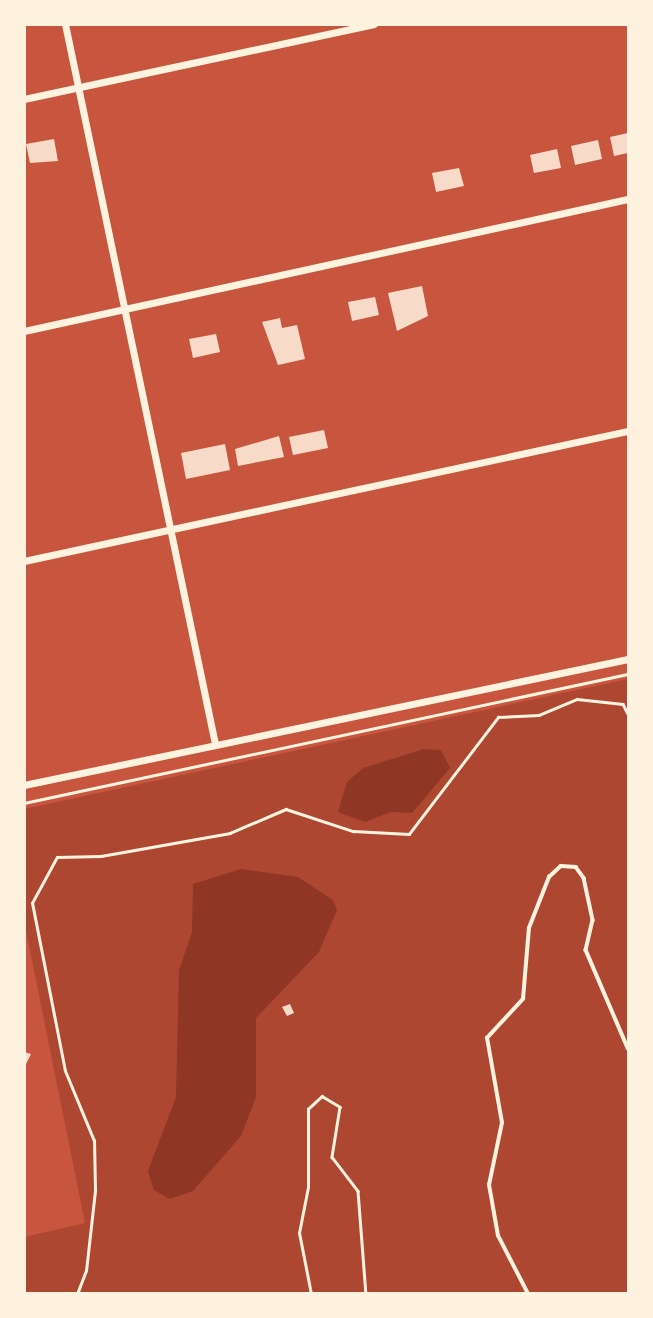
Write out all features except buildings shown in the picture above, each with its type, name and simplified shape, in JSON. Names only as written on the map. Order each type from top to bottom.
[{"type":"street","points":[[65,24],[215,744]]},
{"type":"street","points":[[24,99],[374,24]]},
{"type":"street","points":[[24,331],[628,199]]},
{"type":"street","points":[[24,561],[628,431]]},
{"type":"street","points":[[24,785],[628,659]]},
{"type":"lane","points":[[528,1293],[498,1236],[489,1185],[502,1122],[487,1038],[523,999],[529,928],[549,877],[561,866],[576,867],[584,877],[593,920],[586,950],[628,1048]]},
{"type":"path","points":[[24,803],[628,674]]},
{"type":"path","points":[[77,1293],[86,1271],[95,1191],[94,1141],[65,1071],[32,903],[57,857],[101,856],[230,833],[286,809],[353,831],[409,834],[498,717],[539,715],[577,699],[623,704],[628,715]]},
{"type":"path","points":[[312,1293],[299,1233],[308,1187],[308,1109],[322,1096],[340,1107],[332,1157],[358,1191],[366,1293]]},
{"type":"shaded area","points":[[628,679],[628,1293],[25,1293],[25,1237],[85,1223],[25,926],[24,809]]},
{"type":"shaded area","points":[[424,749],[441,750],[450,768],[412,813],[391,812],[365,822],[338,812],[347,782],[363,768]]},
{"type":"shaded area","points":[[241,869],[298,877],[333,900],[337,910],[319,952],[256,1018],[256,1097],[241,1136],[193,1191],[170,1199],[154,1190],[148,1171],[176,1097],[179,970],[192,932],[193,884]]}]
